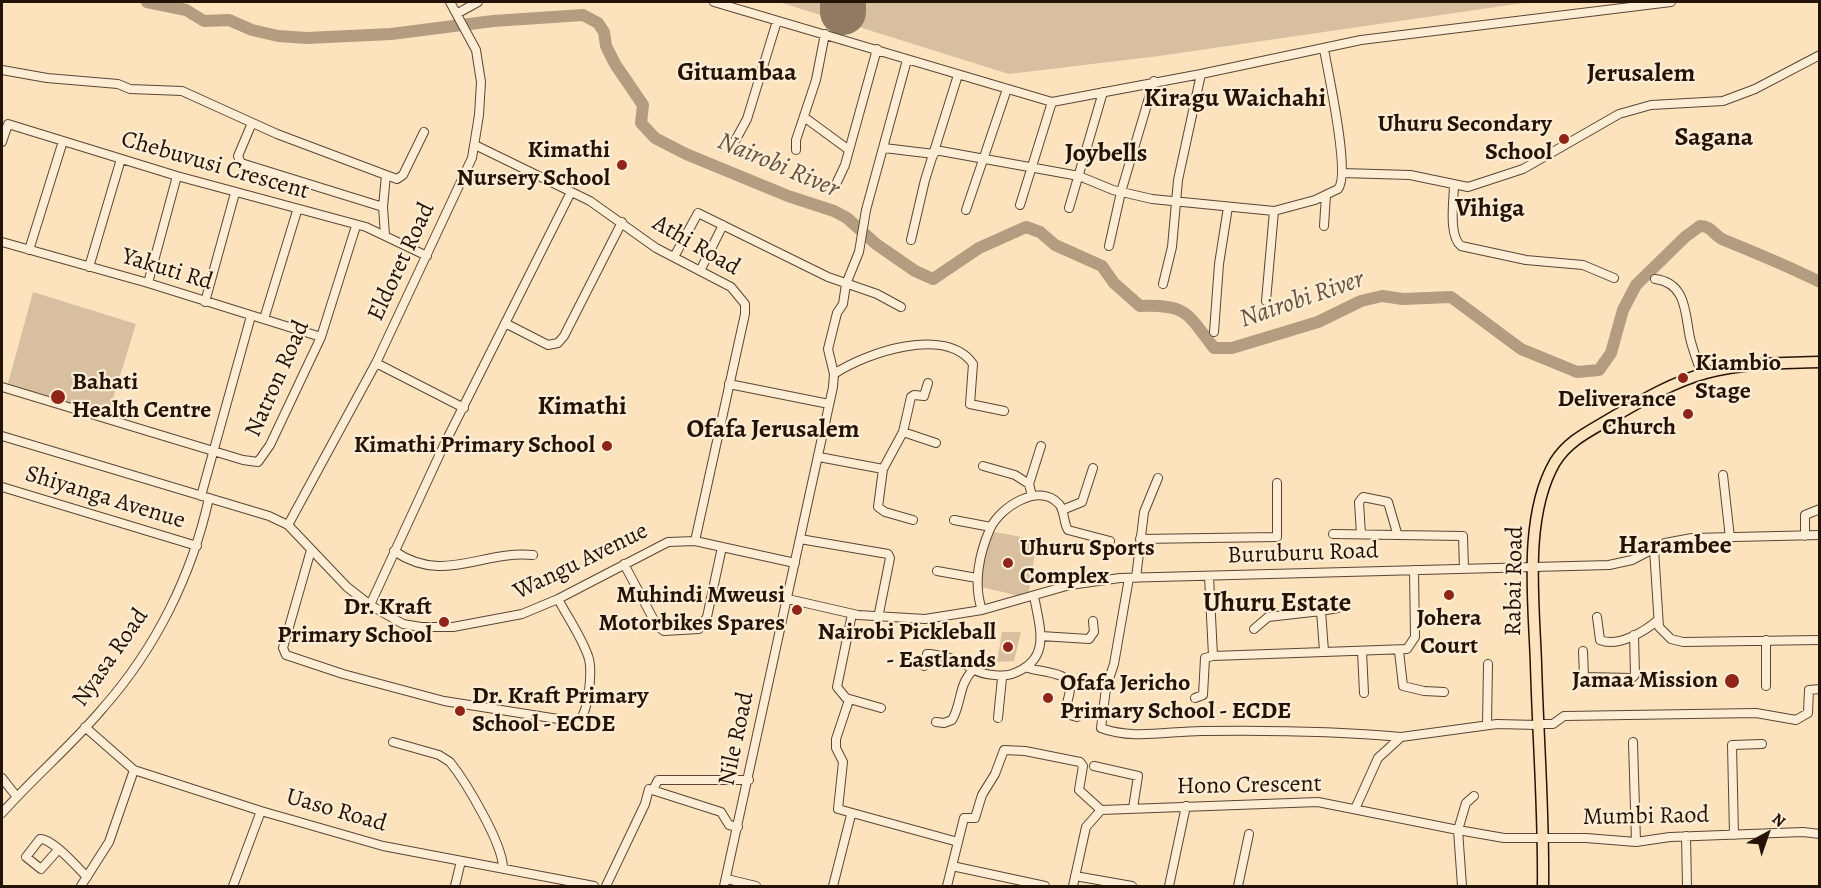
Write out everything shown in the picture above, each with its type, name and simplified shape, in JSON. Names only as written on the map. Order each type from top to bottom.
[{"type":"main road","name":"Rabai Road","points":[[1543,886],[1544,839],[1533,568],[1538,511],[1549,476],[1575,438],[1631,407],[1702,375],[1752,365],[1820,362]]},
{"type":"street","name":"Eldoret Road","points":[[288,525],[376,363],[472,158],[481,82],[476,50],[450,2]]},
{"type":"street","points":[[459,15],[478,2]]},
{"type":"street","points":[[714,2],[1052,102],[1154,81],[1202,74],[1361,40],[1671,2]]},
{"type":"street","points":[[735,141],[747,119],[777,21]]},
{"type":"street","points":[[796,150],[816,80],[825,34]]},
{"type":"street","points":[[837,182],[849,150],[877,49]]},
{"type":"street","points":[[884,148],[934,152],[1079,176],[1121,192],[1176,202],[1274,211],[1326,195],[1341,186],[1344,178],[1324,49]]},
{"type":"street","points":[[1342,172],[1410,175],[1467,187],[1523,169],[1601,122],[1627,111],[1651,105],[1690,105],[1736,97],[1820,55]]},
{"type":"street","name":"Nile Road","points":[[725,883],[819,457],[834,375],[828,349],[837,313],[843,304],[846,284],[865,232],[866,210],[907,60]]},
{"type":"street","points":[[2,70],[47,78],[118,84],[130,89],[182,91],[252,123],[397,178],[403,175],[424,132]]},
{"type":"street","points":[[1163,285],[1172,247],[1178,180],[1202,74]]},
{"type":"street","points":[[910,240],[958,75]]},
{"type":"street","points":[[1108,246],[1121,192],[1154,81]]},
{"type":"street","points":[[966,210],[1007,89]]},
{"type":"street","points":[[1069,208],[1103,92]]},
{"type":"street","points":[[1020,205],[1052,102]]},
{"type":"street","points":[[804,117],[849,150]]},
{"type":"street","name":"Chebuvusi Crescent","points":[[2,142],[5,122],[177,176],[385,235],[427,256]]},
{"type":"street","points":[[252,123],[238,156],[239,161],[306,185],[382,207]]},
{"type":"street","points":[[29,250],[63,141]]},
{"type":"street","name":"Athi Road","points":[[475,145],[571,192],[622,222],[638,236],[674,258],[731,287],[745,304],[695,541]]},
{"type":"street","points":[[89,267],[120,159]]},
{"type":"street","points":[[385,235],[382,207],[386,175]]},
{"type":"street","points":[[147,283],[177,176]]},
{"type":"street","points":[[1454,184],[1456,239],[1461,246],[1526,260],[1583,265],[1614,278]]},
{"type":"street","points":[[370,605],[394,551],[571,192]]},
{"type":"street","points":[[205,302],[236,193]]},
{"type":"street","points":[[1324,226],[1326,195]]},
{"type":"street","points":[[1214,332],[1228,207]]},
{"type":"street","points":[[264,319],[297,211]]},
{"type":"street","points":[[1266,301],[1274,211]]},
{"type":"street","points":[[674,258],[696,214],[846,284],[877,294],[901,307]]},
{"type":"street","points":[[505,323],[548,345],[558,343],[564,336],[622,222]]},
{"type":"street","points":[[700,271],[723,225]]},
{"type":"street","name":"Natron Road","points":[[2,387],[243,460],[262,460],[321,338],[356,226]]},
{"type":"street","name":"Yakuti Rd","points":[[2,242],[147,283],[321,338]]},
{"type":"street","points":[[1655,279],[1668,282],[1684,301],[1691,341],[1702,375]]},
{"type":"street","name":"Nyasa Road","points":[[2,813],[113,696],[179,594],[197,546],[213,450],[251,316]]},
{"type":"street","points":[[834,375],[860,359],[893,348],[917,345],[945,347],[964,354],[972,364],[970,404],[1004,411]]},
{"type":"street","points":[[376,363],[464,408]]},
{"type":"street","points":[[913,520],[885,512],[878,507],[883,469],[903,432],[911,397],[924,396],[928,383]]},
{"type":"street","points":[[729,384],[829,404]]},
{"type":"street","points":[[903,432],[936,442]]},
{"type":"street","name":"Wangu Avenue","points":[[2,436],[259,512],[288,525],[347,587],[370,605],[403,624],[438,628],[522,614],[558,599],[668,542],[695,541],[795,563]]},
{"type":"street","points":[[1032,496],[1029,484],[1041,446]]},
{"type":"street","points":[[819,457],[883,469]]},
{"type":"street","points":[[983,466],[1015,475],[1029,484]]},
{"type":"street","points":[[1062,510],[1082,502],[1093,468]]},
{"type":"street","points":[[1723,475],[1730,538]]},
{"type":"street","points":[[1158,478],[1144,512],[1114,664],[1106,688],[1101,728],[1118,734],[1212,731],[1351,732],[1401,736],[1487,725],[1553,724],[1564,716],[1756,713],[1796,720],[1808,713],[1809,690],[1820,689]]},
{"type":"street","points":[[1140,539],[1278,537],[1277,483]]},
{"type":"street","name":"Shiyanga Avenue","points":[[2,487],[197,546]]},
{"type":"street","points":[[982,610],[978,599],[977,578],[991,527],[1013,505],[1032,496],[1051,498],[1062,510],[1065,526],[1072,533],[1110,541]]},
{"type":"street","points":[[1361,534],[1359,502],[1364,496],[1388,502],[1397,533]]},
{"type":"street","points":[[1805,536],[1805,515],[1820,509]]},
{"type":"street","points":[[954,520],[991,527]]},
{"type":"street","points":[[1333,534],[1397,533],[1463,536],[1464,569]]},
{"type":"street","name":"Buruburu Road","points":[[788,599],[878,618],[925,619],[982,610],[1094,580],[1610,566],[1632,560],[1665,543],[1682,540],[1820,536]]},
{"type":"street","points":[[800,539],[888,554],[890,558],[878,618]]},
{"type":"street","points":[[624,564],[657,626],[664,631],[699,629],[706,623],[722,547]]},
{"type":"street","points":[[1654,549],[1658,620],[1659,627],[1665,636],[1683,642],[1820,640]]},
{"type":"street","points":[[311,550],[283,648],[286,655],[343,674],[444,701],[577,722],[582,718],[586,707],[590,662],[558,599]]},
{"type":"street","points":[[394,551],[412,563],[436,566],[533,555]]},
{"type":"street","points":[[1195,698],[1203,695],[1204,658],[1324,651],[1399,651],[1411,646],[1415,637],[1414,570]]},
{"type":"street","points":[[938,571],[977,578]]},
{"type":"street","points":[[1209,576],[1213,656]]},
{"type":"street","points":[[924,666],[927,654],[930,654],[959,660],[973,670],[1002,678],[1028,668],[1037,658],[1041,636],[1034,596]]},
{"type":"street","points":[[1254,629],[1268,617],[1338,609]]},
{"type":"street","points":[[1321,611],[1324,651]]},
{"type":"street","points":[[852,614],[837,687],[849,700],[881,708]]},
{"type":"street","points":[[1597,617],[1600,640],[1604,642],[1621,640],[1634,635],[1658,620]]},
{"type":"street","points":[[1041,636],[1071,640],[1089,639],[1094,632],[1093,621]]},
{"type":"street","points":[[1583,651],[1584,677],[1632,678],[1635,675],[1634,635]]},
{"type":"street","points":[[1766,640],[1766,686]]},
{"type":"street","points":[[1362,651],[1364,693]]},
{"type":"street","points":[[1399,651],[1403,686],[1425,692],[1444,692]]},
{"type":"street","points":[[1487,725],[1488,664]]},
{"type":"street","points":[[1028,668],[1064,676],[1069,680],[1071,685],[1066,714],[1077,717]]},
{"type":"street","points":[[936,722],[944,723],[952,720],[961,687],[973,670]]},
{"type":"street","points":[[998,718],[1002,678]]},
{"type":"street","points":[[849,700],[836,739],[836,748],[843,762],[836,804],[839,811],[958,842]]},
{"type":"street","name":"Uaso Road","points":[[85,728],[134,771],[261,811],[360,840],[591,886]]},
{"type":"street","points":[[1355,809],[1378,758],[1401,736]]},
{"type":"street","points":[[393,741],[439,755],[450,762],[493,835],[503,858],[503,868]]},
{"type":"street","points":[[1633,742],[1636,842]]},
{"type":"street","points":[[1734,835],[1732,745],[1762,744]]},
{"type":"street","points":[[948,886],[964,818],[975,818],[982,795],[995,774],[1004,750],[1024,751],[1080,762],[1083,766],[1079,790],[1101,810],[1086,827],[1072,886]]},
{"type":"street","points":[[1094,766],[1138,776],[1133,808]]},
{"type":"street","points":[[81,886],[109,842],[134,771]]},
{"type":"street","points":[[2,778],[17,797]]},
{"type":"street","points":[[653,790],[658,780],[749,780]]},
{"type":"street","points":[[606,886],[645,804],[648,790],[722,812],[729,825],[738,827]]},
{"type":"street","points":[[1462,886],[1458,830],[1466,803],[1474,796]]},
{"type":"street","name":"Hono Crescent","points":[[1101,810],[1318,802],[1504,838],[1544,839]]},
{"type":"street","points":[[1169,886],[1186,806]]},
{"type":"street","points":[[233,886],[261,811]]},
{"type":"street","points":[[832,886],[851,814]]},
{"type":"street","name":"Mumbi Raod","points":[[1544,839],[1586,838],[1636,842],[1686,836],[1803,832],[1820,834]]},
{"type":"street","points":[[1238,886],[1249,834]]},
{"type":"street","points":[[1686,836],[1687,886]]},
{"type":"street","points":[[58,850],[87,877]]},
{"type":"street","points":[[455,886],[461,861]]},
{"type":"street","points":[[952,866],[1046,886]]},
{"type":"street","points":[[1075,876],[1132,886]]},
{"type":"street","points":[[725,883],[756,886]]},
{"type":"shaded area","points":[[779,2],[1530,2],[1159,56],[1009,74]]},
{"type":"shaded area","points":[[33,292],[136,324],[107,418],[7,387]]},
{"type":"shaded area","name":"Uhuru Sports Complex","points":[[990,531],[1037,540],[1028,598],[977,586]]},
{"type":"shaded area","name":"Nairobi Pickleball - Eastlands","points":[[1002,632],[1021,632],[1014,661],[997,662]]},
{"type":"waterway","name":"Nairobi River","points":[[147,2],[186,10],[204,21],[229,20],[252,30],[278,36],[307,38],[391,34],[493,21],[583,15],[598,23],[604,32],[606,46],[615,64],[643,105],[641,123],[655,138],[686,154],[788,196],[834,211],[847,218],[876,244],[915,271],[933,279],[979,248],[1026,227],[1040,232],[1055,245],[1102,266],[1114,283],[1140,306],[1168,307],[1184,313],[1198,326],[1214,348],[1232,348],[1318,322],[1361,301],[1382,296],[1403,299],[1451,297],[1521,349],[1577,372],[1599,370],[1611,353],[1623,310],[1636,285],[1685,237],[1700,226],[1724,240],[1820,282]]},
{"type":"runway","points":[[843,2],[843,12]]},
{"type":"place","name":"Uhuru Secondary School","points":[[1564,139]]},
{"type":"place","name":"Kimathi Nursery School","points":[[622,165]]},
{"type":"place","name":"Kiambio Stage","points":[[1683,378]]},
{"type":"place","name":"Bahati Health Centre","points":[[58,397]]},
{"type":"place","name":"Deliverance Church","points":[[1688,414]]},
{"type":"place","name":"Kimathi Primary School","points":[[607,446]]},
{"type":"place","name":"Uhuru Sports Complex","points":[[1008,563]]},
{"type":"place","name":"Johera Court","points":[[1449,595]]},
{"type":"place","name":"Muhindi Mweusi Motorbikes Spares","points":[[797,610]]},
{"type":"place","name":"Dr. Kraft Primary School","points":[[444,622]]},
{"type":"place","name":"Nairobi Pickleball - Eastlands","points":[[1008,647]]},
{"type":"place","name":"Jamaa Mission","points":[[1732,681]]},
{"type":"place","name":"Ofafa Jericho Primary School - ECDE","points":[[1048,698]]},
{"type":"place","name":"Dr. Kraft Primary School - ECDE","points":[[460,711]]},
{"type":"district","name":"Gituambaa","points":[[737,74]]},
{"type":"district","name":"Jerusalem","points":[[1641,75]]},
{"type":"district","name":"Kiragu Waichahi","points":[[1235,100]]},
{"type":"district","name":"Sagana","points":[[1714,139]]},
{"type":"district","name":"Joybells","points":[[1106,155]]},
{"type":"district","name":"Vihiga","points":[[1490,210]]},
{"type":"district","name":"Kimathi","points":[[582,408]]},
{"type":"district","name":"Ofafa Jerusalem","points":[[773,431]]},
{"type":"district","name":"Harambee","points":[[1675,547]]},
{"type":"district","name":"Uhuru Estate","points":[[1277,604]]}]
